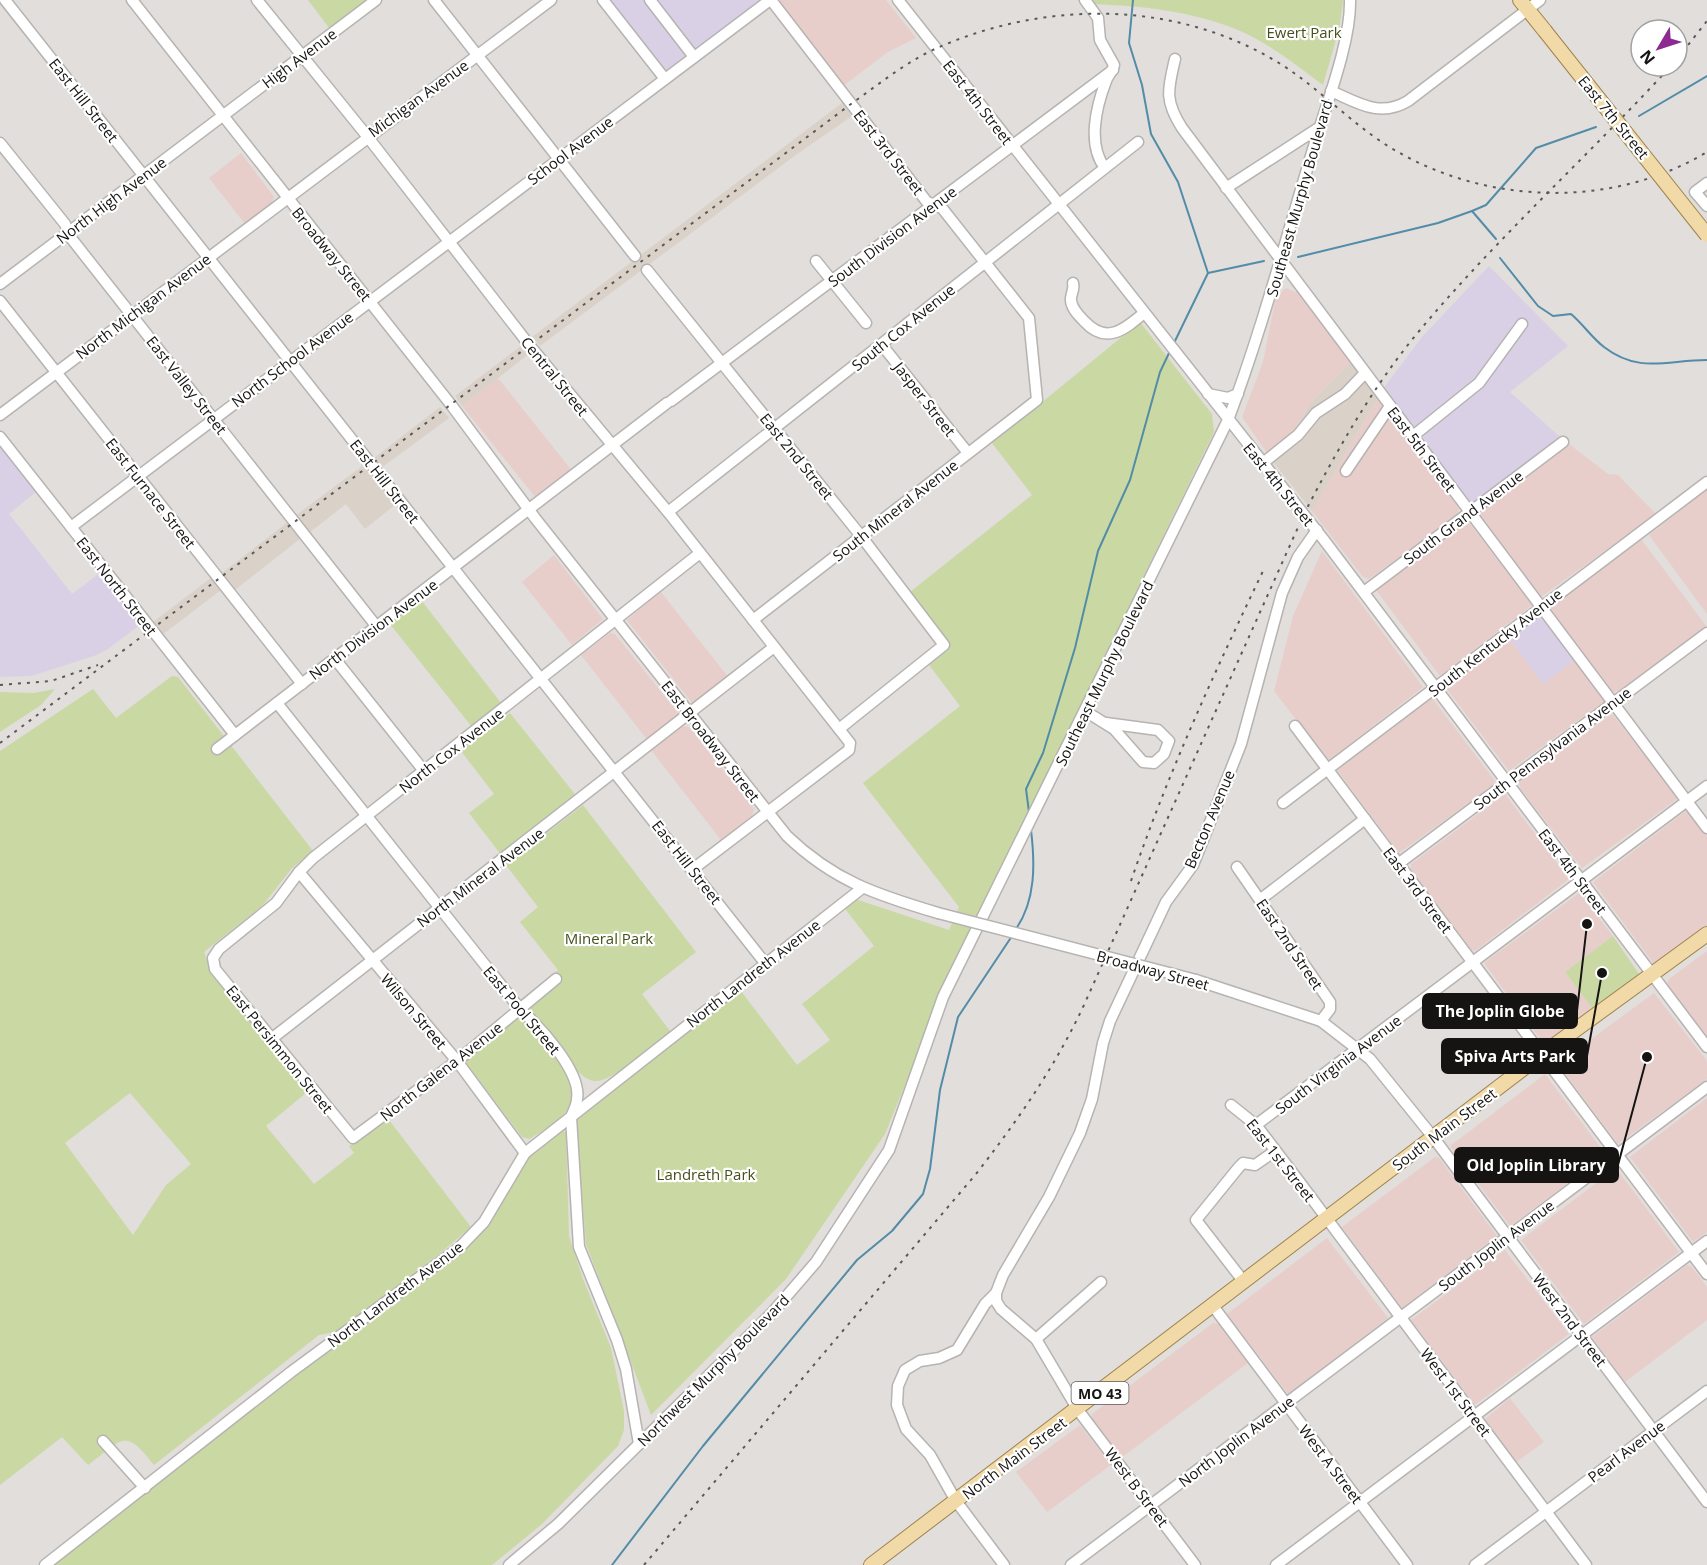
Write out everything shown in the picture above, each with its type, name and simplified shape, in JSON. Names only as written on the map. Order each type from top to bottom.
[{"type":"main road","name":"East 7th Street","points":[[1524,5],[1707,235]]},
{"type":"main road","name":"South Main Street","points":[[1327,1219],[1541,1055],[1707,934]]},
{"type":"main road","name":"North Main Street","points":[[871,1565],[1327,1219]]},
{"type":"street","name":"East Hill Street","points":[[5,0],[765,963]]},
{"type":"street","name":"Broadway Street","points":[[132,0],[530,510]]},
{"type":"street","name":"Central Street","points":[[257,0],[367,136],[530,346],[668,512],[850,743],[849,750],[768,813]]},
{"type":"street","name":"High Avenue","points":[[223,116],[376,0]]},
{"type":"street","points":[[434,0],[635,256]]},
{"type":"street","name":"Michigan Avenue","points":[[287,197],[551,0]]},
{"type":"street","points":[[603,0],[665,79]]},
{"type":"street","points":[[650,0],[694,57]]},
{"type":"street","name":"School Avenue","points":[[369,301],[770,0]]},
{"type":"street","name":"East 3rd Street","points":[[770,0],[927,202],[942,208],[1029,318],[1037,400]]},
{"type":"street","name":"East 4th Street","points":[[897,0],[1317,530],[1707,1047]]},
{"type":"street","points":[[1085,0],[1098,18],[1100,40],[1114,63],[1113,70],[1105,84],[1096,126],[1096,152],[1105,168]]},
{"type":"street","name":"Southeast Murphy Boulevard","points":[[967,950],[1035,816],[1228,420],[1258,341],[1331,90],[1346,33],[1350,0]]},
{"type":"street","points":[[1331,90],[1373,109],[1394,109],[1408,102],[1524,5],[1540,0]]},
{"type":"street","name":"East 5th Street","points":[[1175,59],[1167,93],[1170,107],[1182,128],[1707,828]]},
{"type":"street","name":"South Division Avenue","points":[[530,510],[612,445],[1113,70]]},
{"type":"street","name":"North High Avenue","points":[[0,284],[223,116]]},
{"type":"street","points":[[1226,188],[1320,127]]},
{"type":"street","name":"South Cox Avenue","points":[[668,512],[1138,142]]},
{"type":"street","name":"East Valley Street","points":[[0,143],[377,627]]},
{"type":"street","points":[[1707,183],[1695,192],[1707,206]]},
{"type":"street","name":"North Michigan Avenue","points":[[0,414],[287,197]]},
{"type":"street","points":[[816,261],[866,323]]},
{"type":"street","name":"East 2nd Street","points":[[647,270],[861,536],[945,645],[839,729]]},
{"type":"street","points":[[1073,283],[1071,299],[1073,306],[1083,320],[1100,333],[1116,333],[1144,313]]},
{"type":"street","name":"East Furnace Street","points":[[0,301],[302,684]]},
{"type":"street","name":"North School Avenue","points":[[70,527],[369,301]]},
{"type":"street","points":[[1413,436],[1479,384],[1522,324]]},
{"type":"street","name":"Jasper Street","points":[[882,345],[968,453]]},
{"type":"street","points":[[1263,463],[1299,435],[1316,413],[1345,394],[1365,373]]},
{"type":"street","points":[[1208,394],[1228,398],[1238,394]]},
{"type":"street","name":"South Mineral Avenue","points":[[753,620],[1037,400]]},
{"type":"street","points":[[1346,471],[1390,406]]},
{"type":"street","name":"East North Street","points":[[0,437],[235,735]]},
{"type":"street","name":"South Grand Avenue","points":[[1364,592],[1563,442]]},
{"type":"street","name":"South Kentucky Avenue","points":[[1283,803],[1707,482]]},
{"type":"street","name":"North Division Avenue","points":[[217,748],[530,510]]},
{"type":"street","name":"East Broadway Street","points":[[530,510],[768,813],[806,853],[861,889],[938,913]]},
{"type":"street","name":"Becton Avenue","points":[[956,1502],[937,1465],[906,1429],[899,1414],[897,1396],[901,1376],[913,1363],[939,1358],[957,1350],[985,1304],[996,1293],[1003,1275],[1049,1197],[1080,1133],[1092,1099],[1102,1043],[1110,1020],[1166,902],[1193,865],[1240,744],[1282,593],[1298,557],[1317,530]]},
{"type":"street","name":"North Cox Avenue","points":[[213,958],[219,949],[276,903],[299,872],[700,553]]},
{"type":"street","name":"South Pennsylvania Avenue","points":[[1398,864],[1707,633]]},
{"type":"street","points":[[690,715],[774,647]]},
{"type":"street","points":[[335,658],[424,771]]},
{"type":"street","name":"East Pool Street","points":[[277,703],[519,1009],[536,1023],[573,1075],[578,1098],[571,1117],[579,1247],[617,1340],[626,1369],[639,1444]]},
{"type":"street","points":[[1085,711],[1106,723],[1143,762],[1154,763],[1167,748],[1169,741],[1158,730],[1106,723]]},
{"type":"street","name":"North Mineral Avenue","points":[[270,1040],[690,715]]},
{"type":"street","name":"East 3rd Street","points":[[1295,726],[1707,1274]]},
{"type":"street","name":"South Virginia Avenue","points":[[1256,1125],[1707,786]]},
{"type":"street","points":[[693,869],[768,813]]},
{"type":"street","points":[[1261,899],[1365,819]]},
{"type":"street","name":"East 2nd Street","points":[[1237,867],[1330,1002],[1329,1010],[1321,1022]]},
{"type":"street","name":"Wilson Street","points":[[299,872],[457,1061],[525,1153]]},
{"type":"street","name":"North Landreth Avenue","points":[[45,1565],[291,1372],[459,1248],[484,1222],[525,1153],[861,889]]},
{"type":"street","name":"Broadway Street","points":[[938,913],[1196,980],[1321,1022],[1360,1049]]},
{"type":"street","name":"Northwest Murphy Boulevard","points":[[509,1565],[558,1524],[751,1335],[816,1262],[889,1150],[932,1025],[967,950]]},
{"type":"street","name":"East Persimmon Street","points":[[213,958],[215,969],[270,1040],[353,1138]]},
{"type":"street","name":"North Galena Avenue","points":[[353,1138],[457,1061],[555,979]]},
{"type":"street","points":[[1360,1049],[1433,1137]]},
{"type":"street","name":"South Joplin Avenue","points":[[1400,1317],[1707,1087]]},
{"type":"street","name":"East 1st Street","points":[[1231,1105],[1256,1125],[1327,1219]]},
{"type":"street","name":"West 2nd Street","points":[[1433,1137],[1707,1502]]},
{"type":"street","points":[[1244,1282],[1196,1220],[1243,1163],[1255,1165],[1275,1151]]},
{"type":"street","name":"West 1st Street","points":[[1327,1219],[1586,1565]]},
{"type":"street","points":[[1276,1565],[1707,1241]]},
{"type":"street","points":[[1036,1339],[1101,1282]]},
{"type":"street","points":[[996,1293],[996,1301],[1001,1310],[1036,1339],[1078,1410]]},
{"type":"street","name":"West A Street","points":[[1213,1306],[1407,1565]]},
{"type":"street","name":"North Joplin Avenue","points":[[1071,1565],[1400,1317]]},
{"type":"street","name":"Pearl Avenue","points":[[1475,1565],[1707,1390]]},
{"type":"street","name":"West B Street","points":[[1078,1410],[1195,1565]]},
{"type":"street","points":[[104,1441],[145,1488]]},
{"type":"street","points":[[956,1502],[1004,1565]]},
{"type":"shaded area","points":[[609,0],[761,0],[667,70]]},
{"type":"shaded area","points":[[780,0],[886,0],[916,38],[888,52],[843,86],[780,5]]},
{"type":"shaded area","points":[[842,103],[852,116],[793,157],[540,346],[532,337]]},
{"type":"shaded area","points":[[241,153],[274,197],[271,204],[245,224],[209,178]]},
{"type":"shaded area","points":[[1489,266],[1568,346],[1510,392],[1560,437],[1472,504],[1382,390],[1422,337]]},
{"type":"shaded area","points":[[1286,288],[1298,293],[1351,362],[1312,401],[1274,463],[1242,417],[1263,362],[1276,296]]},
{"type":"shaded area","points":[[522,345],[529,354],[462,406],[455,396]]},
{"type":"shaded area","points":[[1351,362],[1378,397],[1312,511],[1274,463],[1312,401]]},
{"type":"shaded area","points":[[498,378],[573,472],[536,498],[462,406]]},
{"type":"shaded area","points":[[1378,397],[1459,509],[1456,516],[1369,579],[1363,577],[1312,511]]},
{"type":"shaded area","points":[[440,407],[449,418],[381,468],[374,458]]},
{"type":"shaded area","points":[[1569,444],[1608,474],[1618,475],[1656,514],[1541,597],[1478,512]]},
{"type":"shaded area","points":[[0,445],[37,491],[9,514],[72,594],[100,573],[141,624],[108,649],[94,656],[31,676],[0,677]]},
{"type":"shaded area","points":[[365,464],[396,504],[365,529],[346,504],[309,533],[295,516]]},
{"type":"shaded area","points":[[1707,489],[1707,614],[1649,535]]},
{"type":"shaded area","points":[[1468,521],[1532,605],[1440,676],[1376,590]]},
{"type":"shaded area","points":[[288,522],[301,538],[235,590],[222,573]]},
{"type":"shaded area","points":[[1641,539],[1707,627],[1619,691],[1613,692],[1550,609]]},
{"type":"shaded area","points":[[1322,551],[1423,687],[1328,761],[1274,691],[1293,616]]},
{"type":"shaded area","points":[[554,555],[603,619],[572,645],[522,582]]},
{"type":"shaded area","points":[[212,577],[221,590],[162,635],[152,623]]},
{"type":"shaded area","points":[[660,591],[729,678],[693,704],[627,620]]},
{"type":"shaded area","points":[[1537,617],[1543,618],[1575,660],[1543,684],[1509,638]]},
{"type":"shaded area","points":[[610,633],[615,634],[678,713],[679,716],[649,742],[581,655]]},
{"type":"shaded area","points":[[1509,638],[1543,684],[1575,660],[1605,701],[1509,771],[1446,688]]},
{"type":"shaded area","points":[[1432,698],[1495,781],[1492,786],[1399,853],[1337,770]]},
{"type":"shaded area","points":[[1612,714],[1676,795],[1676,800],[1582,868],[1520,788],[1519,782]]},
{"type":"shaded area","points":[[683,726],[689,727],[754,809],[752,816],[721,840],[651,750]]},
{"type":"shaded area","points":[[1505,794],[1569,879],[1475,951],[1471,949],[1411,869],[1411,864]]},
{"type":"shaded area","points":[[1686,811],[1707,836],[1707,925],[1654,964],[1593,882]]},
{"type":"shaded area","points":[[1579,893],[1613,936],[1565,972],[1593,1009],[1544,1044],[1484,963]]},
{"type":"shaded area","points":[[1707,951],[1707,1038],[1667,984],[1669,979]]},
{"type":"shaded area","points":[[1654,993],[1707,1061],[1707,1079],[1618,1144],[1560,1067],[1560,1062]]},
{"type":"shaded area","points":[[1545,1074],[1606,1155],[1510,1226],[1450,1146]]},
{"type":"shaded area","points":[[1707,1098],[1707,1232],[1693,1242],[1630,1157]]},
{"type":"shaded area","points":[[1435,1157],[1439,1158],[1497,1236],[1402,1308],[1342,1227]]},
{"type":"shaded area","points":[[1616,1168],[1679,1252],[1584,1324],[1521,1240]]},
{"type":"shaded area","points":[[1327,1238],[1388,1318],[1288,1394],[1227,1314]]},
{"type":"shaded area","points":[[1505,1250],[1569,1334],[1475,1405],[1411,1320]]},
{"type":"shaded area","points":[[1687,1265],[1691,1266],[1707,1287],[1707,1320],[1625,1382],[1592,1337]]},
{"type":"shaded area","points":[[1213,1323],[1219,1324],[1248,1363],[1121,1458],[1092,1419],[1092,1414]]},
{"type":"shaded area","points":[[1510,1398],[1544,1442],[1515,1463],[1484,1420]]},
{"type":"shaded area","points":[[1080,1425],[1111,1465],[1047,1512],[1016,1472]]},
{"type":"green space","points":[[308,0],[367,0],[330,29]]},
{"type":"green space","name":"Ewert Park","points":[[1089,0],[1343,0],[1343,2],[1339,29],[1323,85],[1261,41],[1238,30],[1185,14],[1130,6],[1093,4]]},
{"type":"green space","name":"Landreth Park","points":[[1140,322],[1212,414],[1214,432],[952,969],[885,1134],[786,1279],[651,1415],[586,1244],[576,1119],[738,987],[797,1065],[830,1040],[802,1004],[874,946],[843,906],[855,899],[949,930],[959,907],[863,783],[960,706],[929,665],[947,647],[946,638],[910,592],[1032,495],[992,443]]},
{"type":"green space","points":[[421,600],[501,703],[472,727],[390,624]]},
{"type":"green space","points":[[172,676],[178,677],[313,851],[292,868],[263,905],[204,952],[212,974],[306,1093],[266,1126],[314,1184],[354,1153],[349,1146],[389,1120],[471,1227],[438,1255],[336,1332],[319,1335],[154,1465],[136,1445],[129,1441],[122,1441],[88,1465],[62,1437],[0,1485],[0,751],[93,689],[116,718]],"holes":[[[130,1093],[191,1164],[166,1185],[133,1235],[65,1143]]]},
{"type":"green space","points":[[55,689],[41,705],[0,732],[0,692],[34,693]]},
{"type":"green space","points":[[510,713],[578,798],[502,856],[469,813],[494,794],[461,751]]},
{"type":"green space","name":"Mineral Park","points":[[583,805],[696,952],[642,994],[670,1031],[612,1076],[594,1081],[577,1071],[519,1001],[558,970],[520,922],[538,907],[506,865]]},
{"type":"green space","points":[[1613,936],[1639,974],[1593,1009],[1565,972]]},
{"type":"green space","points":[[518,1017],[524,1019],[558,1060],[570,1085],[572,1097],[569,1107],[562,1116],[529,1139],[522,1137],[465,1062]]},
{"type":"green space","points":[[559,1127],[566,1133],[569,1236],[583,1279],[611,1348],[624,1411],[624,1430],[618,1446],[542,1524],[492,1565],[50,1565],[432,1266],[482,1217],[512,1169]]},
{"type":"waterway","points":[[1133,0],[1129,43],[1142,85],[1151,134],[1178,182],[1208,273]]},
{"type":"waterway","points":[[1639,116],[1707,76]]},
{"type":"waterway","points":[[1298,257],[1438,223],[1486,205],[1536,148],[1596,127]]},
{"type":"waterway","points":[[1472,211],[1496,239]]},
{"type":"waterway","points":[[1500,258],[1538,306],[1553,316],[1571,314],[1604,347],[1617,355],[1641,363],[1654,364],[1707,360]]},
{"type":"waterway","points":[[1174,343],[1208,273],[1264,261]]},
{"type":"waterway","points":[[1029,812],[1026,789],[1043,753],[1075,648],[1098,551],[1130,480],[1160,372],[1170,351]]},
{"type":"waterway","points":[[1016,929],[1023,918],[1031,894],[1033,868],[1031,830]]},
{"type":"waterway","points":[[612,1565],[703,1446],[857,1260],[892,1231],[923,1194],[930,1169],[940,1090],[958,1017],[1012,936]]},
{"type":"railway","points":[[0,743],[882,81],[937,48],[979,32],[1022,21],[1066,15],[1110,14],[1154,18],[1197,27],[1239,42],[1279,63],[1309,84],[1367,132],[1398,152],[1434,170],[1472,182],[1512,190],[1552,193],[1593,191],[1633,183],[1671,170],[1707,152]]},
{"type":"railway","points":[[1689,44],[1707,21]]},
{"type":"railway","points":[[644,1565],[976,1174],[1007,1134],[1048,1071],[1084,1005],[1304,514],[1329,466],[1371,396],[1403,351],[1450,296],[1660,78]]},
{"type":"railway","points":[[1131,881],[1160,801],[1193,723],[1264,569]]},
{"type":"railway","points":[[0,685],[51,681],[98,665]]},
{"type":"place","name":"The Joplin Globe","points":[[1587,924]]},
{"type":"place","name":"Spiva Arts Park","points":[[1602,973]]},
{"type":"place","name":"Old Joplin Library","points":[[1647,1057]]}]
